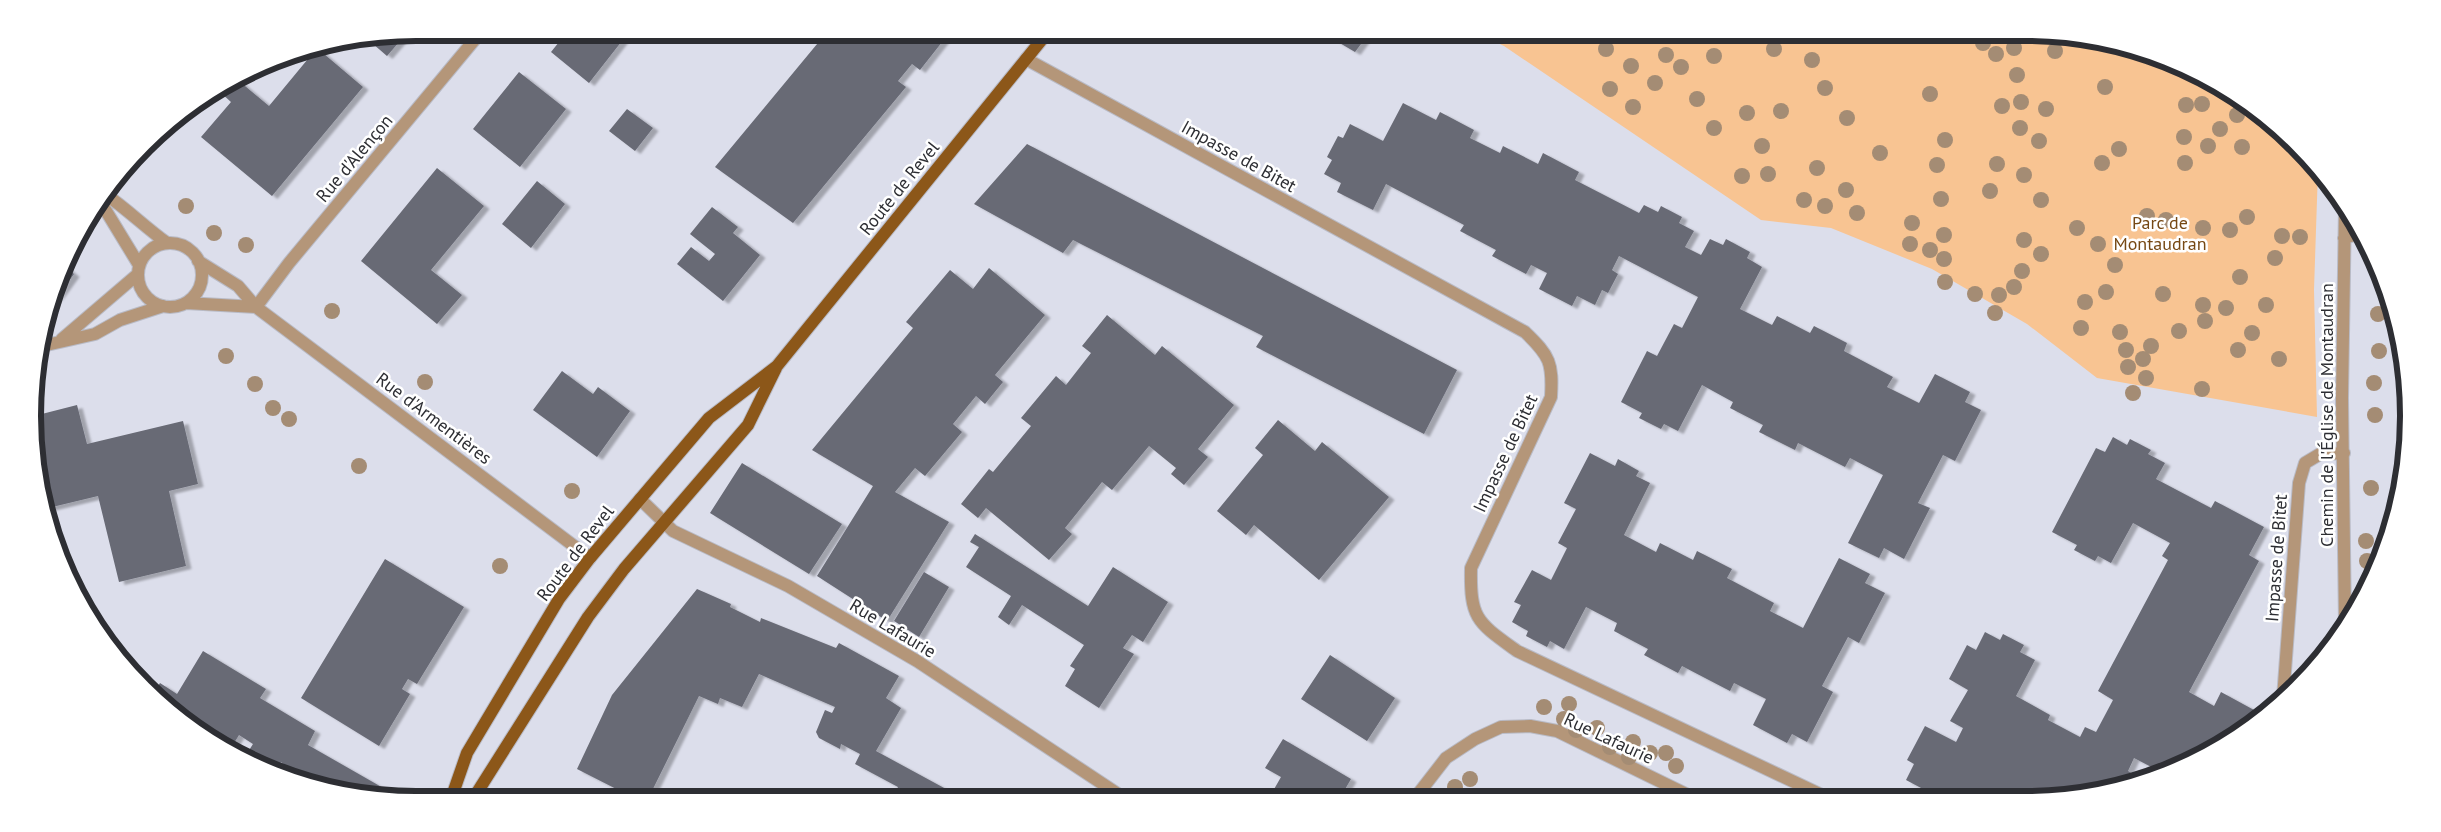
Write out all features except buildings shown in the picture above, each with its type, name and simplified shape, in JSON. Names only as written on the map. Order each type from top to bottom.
[{"type":"main road","name":"Route de Revel","points":[[478,791],[588,617],[624,569],[748,426],[777,366],[1041,41]]},
{"type":"main road","name":"Route de Revel","points":[[454,791],[467,753],[559,600],[590,558],[709,418],[777,366]]},
{"type":"street","name":"Rue d'Alençon","points":[[256,307],[289,263],[473,41]]},
{"type":"street","name":"Impasse de Bitet","points":[[1026,59],[1525,332],[1543,350],[1553,372],[1550,397],[1471,568],[1471,599],[1482,626],[1517,651],[1813,791]]},
{"type":"street","points":[[48,345],[95,334],[120,320],[162,306],[179,306],[186,303],[197,291],[202,276],[198,260],[185,248],[167,243],[111,198]]},
{"type":"street","points":[[104,208],[138,270],[140,288],[149,300],[162,306]]},
{"type":"street","name":"Chemin de l'Église de Montaudran","points":[[2345,220],[2345,611]]},
{"type":"street","points":[[2344,238],[2353,235]]},
{"type":"street","points":[[56,343],[73,331],[138,270],[146,254],[155,246],[167,243]]},
{"type":"street","name":"Rue d'Armentières","points":[[198,260],[238,286],[256,307],[590,558]]},
{"type":"street","points":[[186,303],[256,307]]},
{"type":"street","name":"Impasse de Bitet","points":[[2284,687],[2299,483],[2305,463],[2320,454],[2344,452]]},
{"type":"street","name":"Rue Lafaurie","points":[[640,499],[665,523],[686,538],[788,586],[917,661],[1113,791]]},
{"type":"street","name":"Rue Lafaurie","points":[[1420,791],[1446,758],[1475,739],[1501,728],[1530,726],[1557,732],[1680,791]]},
{"type":"green space","name":"Parc de Montaudran","points":[[1494,41],[2050,42],[2098,48],[2122,54],[2145,61],[2191,80],[2233,104],[2272,134],[2318,182],[2314,290],[2317,417],[2097,378],[2027,324],[1932,269],[1831,228],[1761,220],[1504,46]]}]
